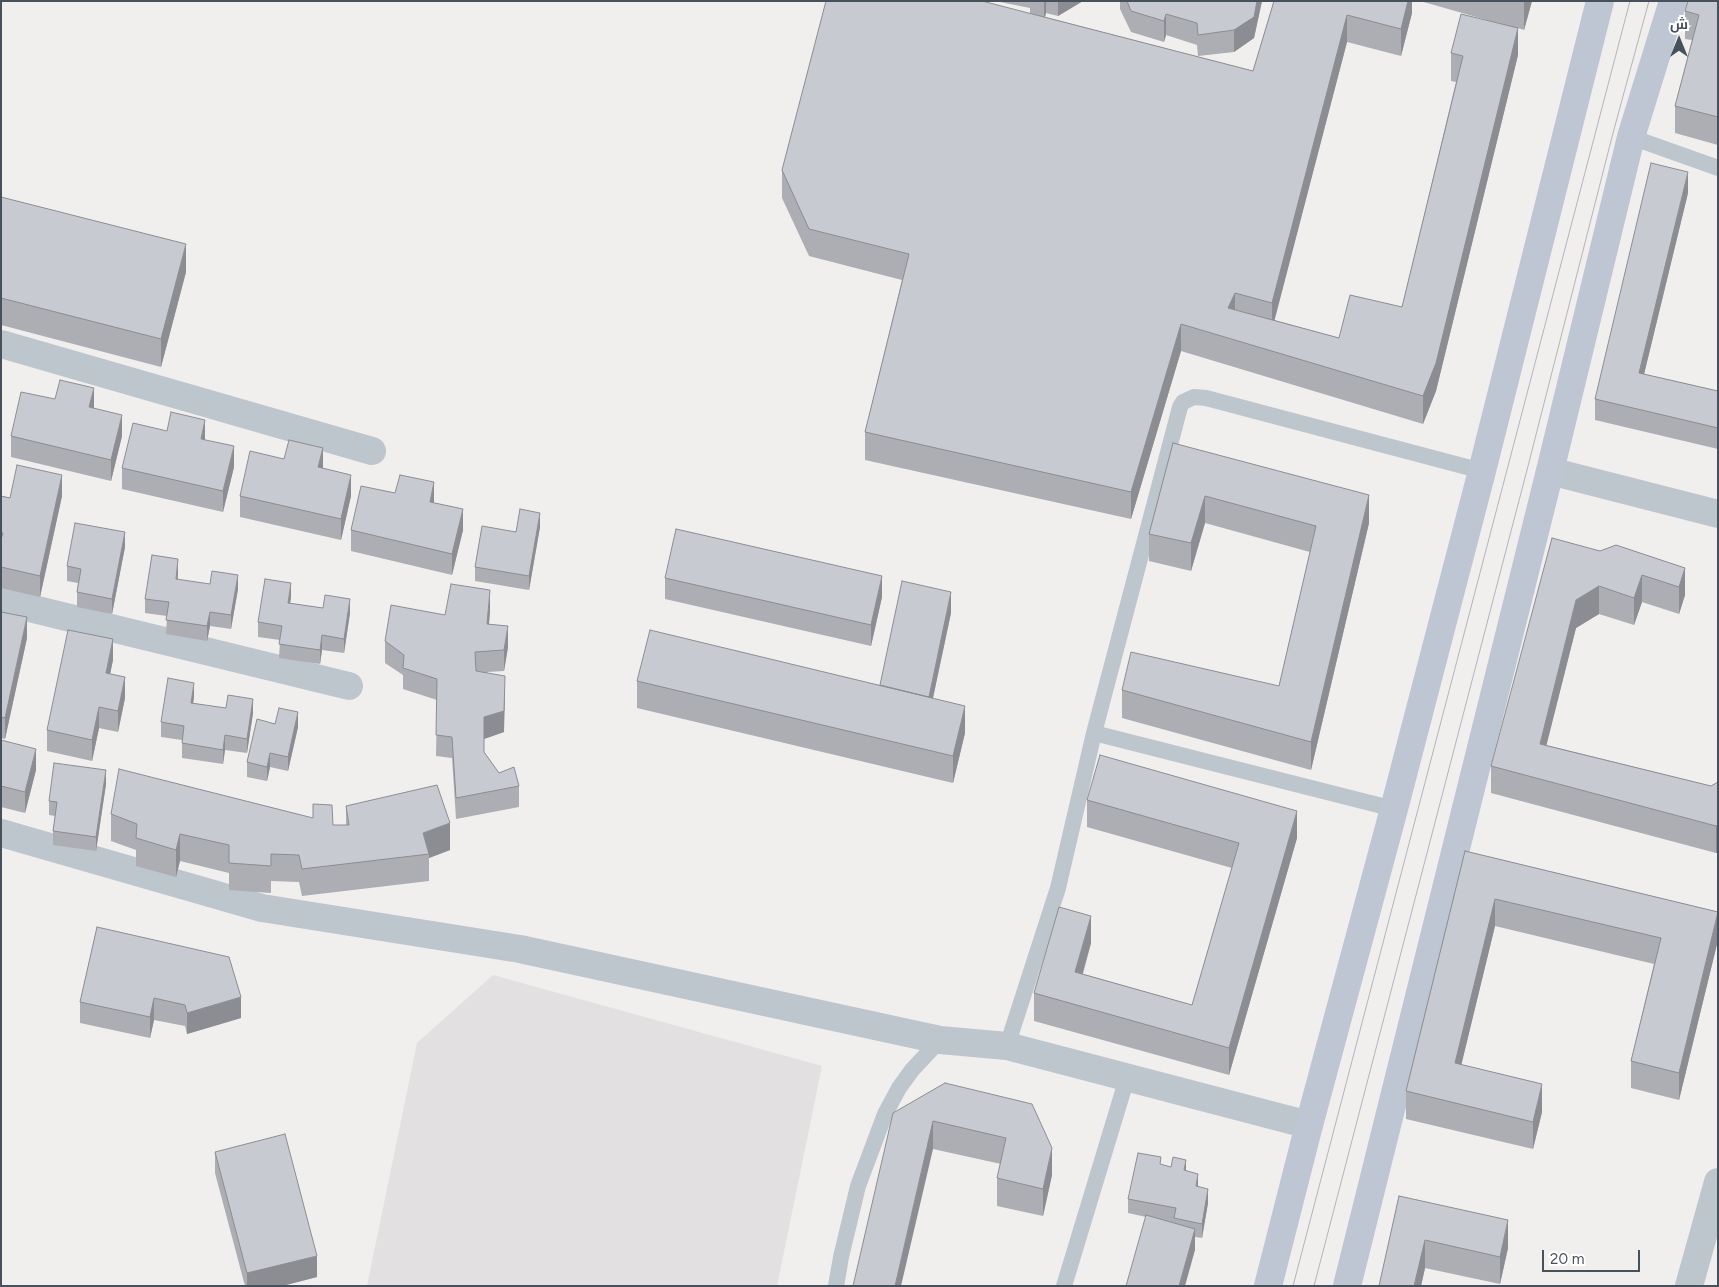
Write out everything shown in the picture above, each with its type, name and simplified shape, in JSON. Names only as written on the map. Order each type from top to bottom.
[{"type":"street","points":[[1268,1286],[1482,472],[1600,1]]},
{"type":"street","points":[[1347,1286],[1550,471],[1631,137],[1674,1]]},
{"type":"street","points":[[1,344],[372,450]]},
{"type":"street","points":[[1550,471],[1718,514]]},
{"type":"street","points":[[1,601],[349,686]]},
{"type":"street","points":[[1,833],[262,908],[520,949],[940,1040],[1007,1046],[1309,1125]]},
{"type":"street","points":[[1689,1286],[1718,1182]]},
{"type":"lane","points":[[1631,137],[1718,168]]},
{"type":"lane","points":[[1007,1046],[1058,888],[1094,733],[1180,407],[1183,402],[1194,397],[1206,398],[1482,472]]},
{"type":"lane","points":[[1094,733],[1394,809]]},
{"type":"lane","points":[[836,1286],[858,1186],[885,1114],[899,1088],[912,1070],[940,1040]]},
{"type":"lane","points":[[1064,1286],[1127,1078]]},
{"type":"shaded area","points":[[493,975],[822,1066],[777,1286],[367,1286],[417,1043]]},
{"type":"building","points":[[826,1],[982,1],[1253,71],[1274,1],[1408,1],[1401,29],[1347,15],[1272,303],[1235,293],[1228,308],[1339,338],[1350,295],[1402,307],[1463,56],[1451,53],[1461,14],[1518,28],[1436,363],[1423,396],[1181,324],[1131,492],[865,432],[909,254],[809,229],[782,170]]},
{"type":"building","points":[[1127,1],[1257,1],[1254,17],[1234,30],[1198,35],[1197,23],[1166,14],[1164,21],[1131,11]]},
{"type":"building","points":[[1688,1],[1718,1],[1718,117],[1675,106],[1699,15],[1685,11]]},
{"type":"building","points":[[1651,163],[1688,172],[1639,373],[1718,391],[1718,428],[1595,399]]},
{"type":"building","points":[[1,197],[186,244],[161,339],[1,298]]},
{"type":"building","points":[[60,380],[94,388],[89,407],[122,415],[111,460],[11,436],[21,392],[55,399]]},
{"type":"building","points":[[171,412],[205,420],[201,439],[234,446],[223,491],[122,468],[133,423],[167,431]]},
{"type":"building","points":[[289,440],[323,448],[318,467],[351,475],[341,519],[240,496],[250,451],[284,459]]},
{"type":"building","points":[[1173,443],[1369,495],[1311,742],[1122,690],[1131,652],[1279,686],[1316,526],[1205,496],[1191,543],[1149,534]]},
{"type":"building","points":[[17,465],[62,475],[40,576],[1,567],[1,539],[3,533],[1,532],[1,496],[10,498]]},
{"type":"building","points":[[400,475],[434,482],[430,502],[463,509],[452,554],[351,530],[361,486],[395,493]]},
{"type":"building","points":[[520,509],[540,513],[529,576],[475,567],[482,526],[516,532]]},
{"type":"building","points":[[75,523],[125,532],[112,599],[77,592],[81,569],[67,566]]},
{"type":"building","points":[[676,529],[882,576],[871,625],[665,578]]},
{"type":"building","points":[[1552,538],[1600,551],[1616,545],[1685,568],[1679,587],[1642,575],[1634,598],[1599,586],[1576,600],[1540,744],[1711,786],[1718,782],[1718,825],[1491,766]]},
{"type":"building","points":[[152,555],[178,559],[176,579],[210,584],[212,571],[238,575],[231,615],[210,612],[207,626],[166,620],[169,602],[145,599]]},
{"type":"building","points":[[265,579],[291,583],[288,603],[323,608],[325,595],[350,599],[344,639],[322,635],[320,650],[279,644],[282,626],[258,622]]},
{"type":"building","points":[[902,581],[951,592],[929,697],[880,685]]},
{"type":"building","points":[[451,584],[490,590],[487,624],[508,626],[504,650],[475,652],[476,671],[505,676],[504,711],[484,717],[484,752],[499,773],[514,767],[519,786],[456,798],[452,737],[436,735],[437,679],[403,668],[404,655],[385,641],[391,605],[445,615]]},
{"type":"building","points":[[1,612],[27,617],[5,718],[1,717]]},
{"type":"building","points":[[68,630],[113,639],[106,673],[125,677],[118,711],[99,707],[92,740],[47,730]]},
{"type":"building","points":[[650,630],[965,706],[953,756],[637,681]]},
{"type":"building","points":[[168,678],[194,683],[191,703],[226,708],[228,695],[253,699],[247,739],[225,735],[223,750],[182,743],[184,726],[161,722]]},
{"type":"building","points":[[279,708],[298,712],[288,757],[270,753],[267,767],[247,762],[257,719],[275,724]]},
{"type":"building","points":[[1,740],[36,749],[25,792],[1,786]]},
{"type":"building","points":[[1100,755],[1297,811],[1229,1048],[1034,993],[1059,907],[1091,916],[1075,972],[1192,1005],[1239,843],[1087,800]]},
{"type":"building","points":[[54,763],[106,770],[96,837],[53,831],[57,802],[49,801]]},
{"type":"building","points":[[119,769],[313,818],[313,804],[332,805],[333,825],[349,825],[346,806],[437,785],[450,823],[423,833],[429,854],[302,869],[299,855],[271,854],[271,866],[229,863],[229,845],[180,834],[176,850],[136,838],[137,824],[111,814]]},
{"type":"building","points":[[1465,851],[1718,912],[1679,1073],[1631,1061],[1661,938],[1495,899],[1455,1063],[1542,1084],[1533,1122],[1406,1091]]},
{"type":"building","points":[[97,927],[229,957],[241,997],[187,1013],[185,1005],[154,998],[150,1017],[80,1002]]},
{"type":"building","points":[[945,1083],[1032,1104],[1052,1148],[1043,1189],[997,1178],[1006,1138],[933,1121],[895,1286],[853,1286],[893,1113]]},
{"type":"building","points":[[285,1134],[317,1256],[247,1273],[215,1152]]},
{"type":"building","points":[[1138,1153],[1161,1157],[1160,1164],[1171,1167],[1173,1157],[1186,1160],[1184,1170],[1198,1174],[1196,1186],[1208,1189],[1202,1224],[1174,1218],[1176,1208],[1128,1199]]},
{"type":"building","points":[[1399,1196],[1508,1220],[1500,1257],[1425,1240],[1414,1286],[1379,1286]]},
{"type":"building","points":[[1146,1215],[1195,1229],[1179,1286],[1126,1286]]},
{"type":"tram line","points":[[1293,1286],[1630,1]]},
{"type":"tram line","points":[[1314,1286],[1613,133],[1649,1]]}]
